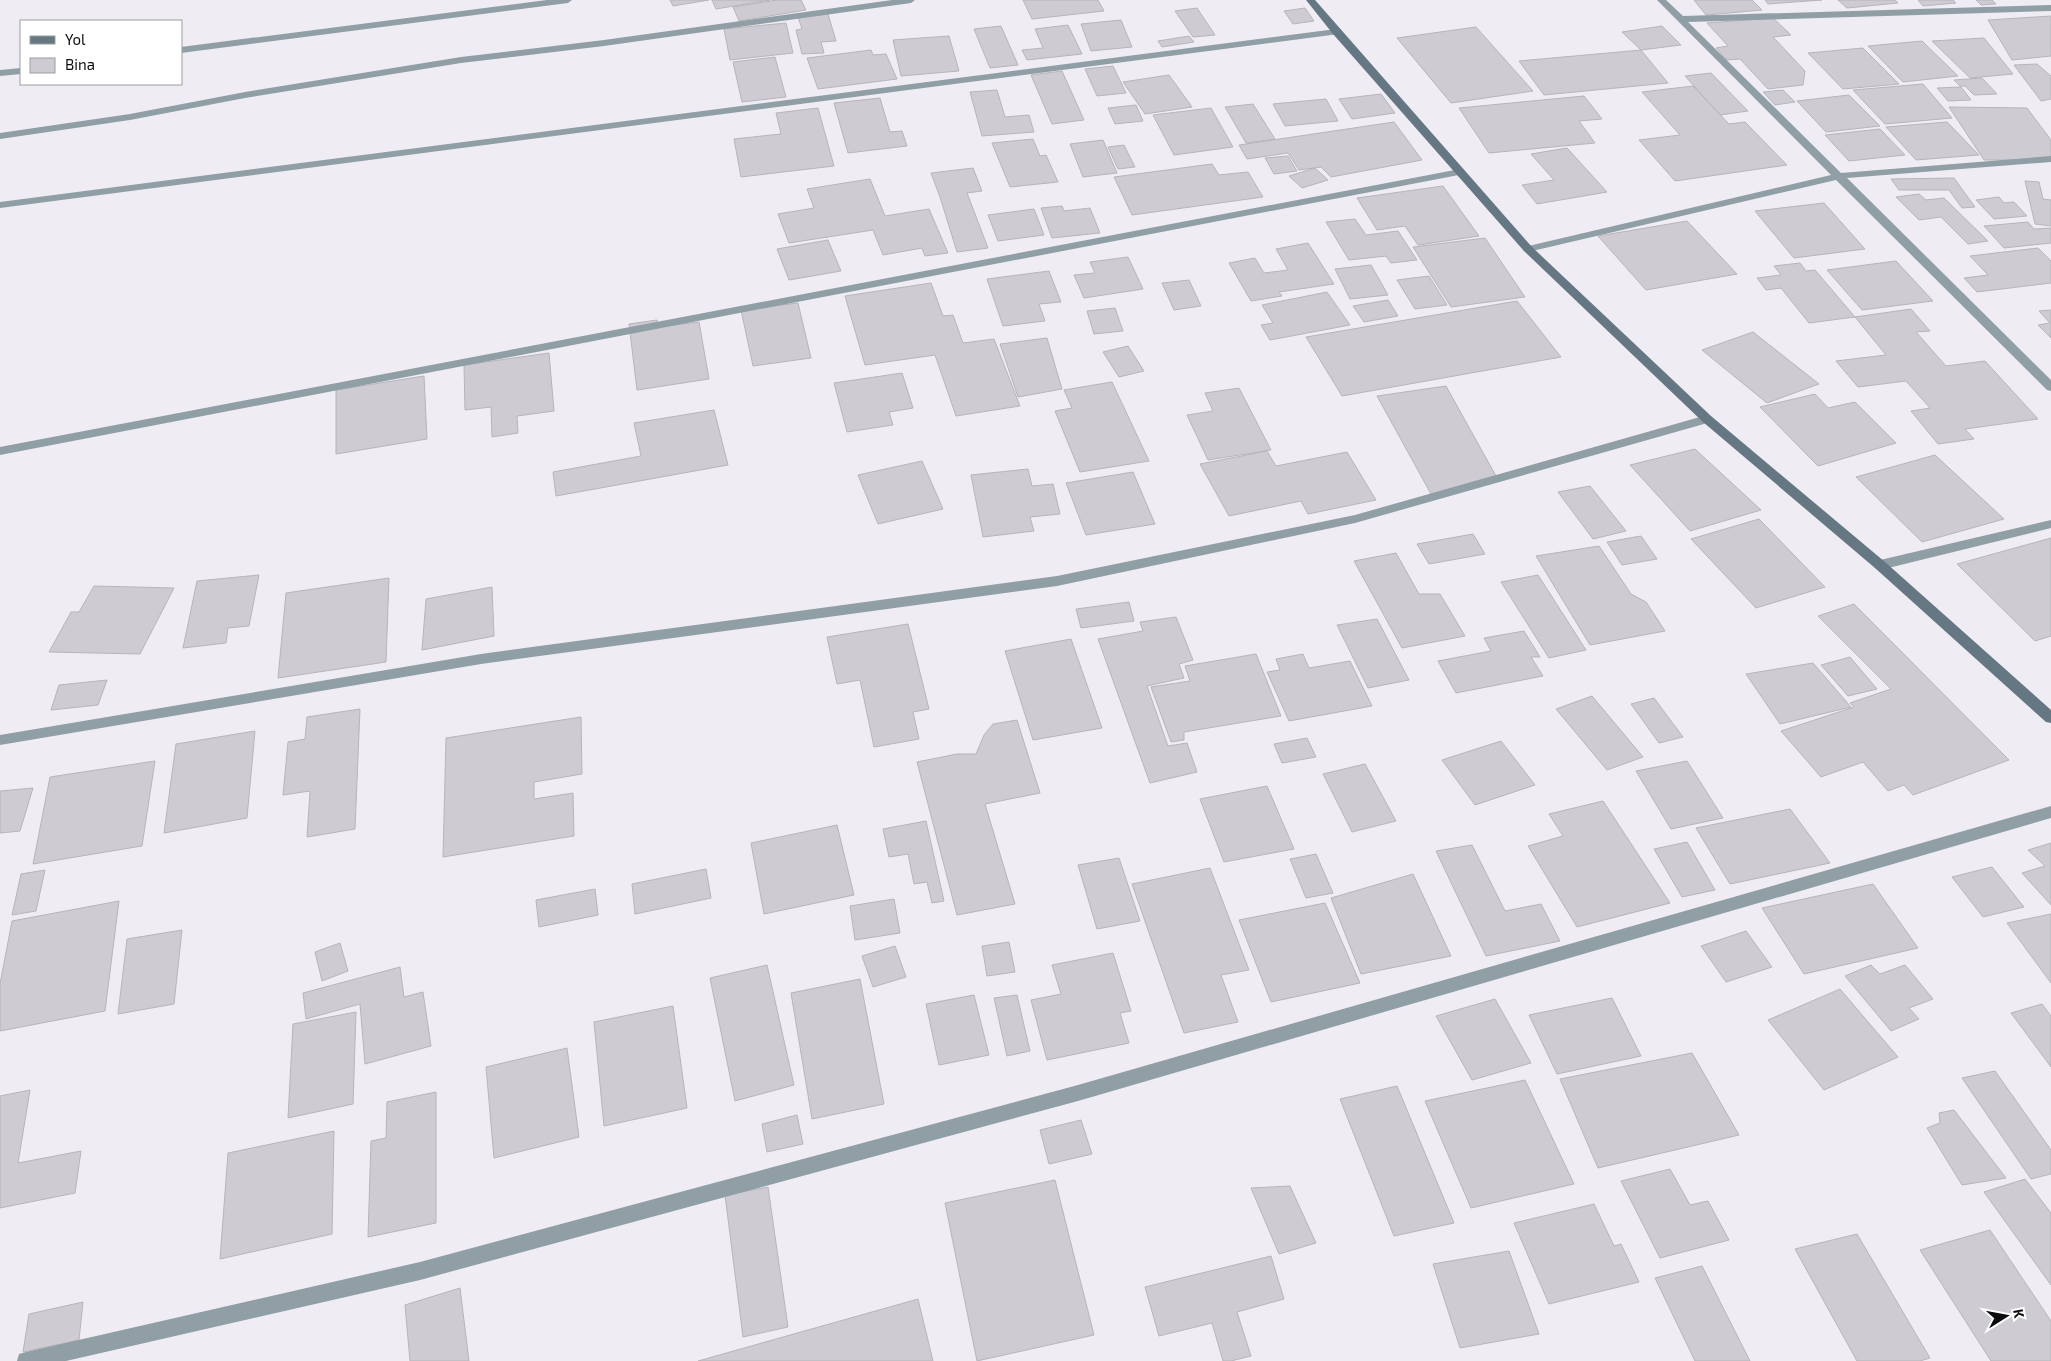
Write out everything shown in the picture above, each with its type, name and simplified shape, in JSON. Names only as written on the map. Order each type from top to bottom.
[{"type":"main road","points":[[1310,0],[1336,32],[1528,249],[1706,419],[1880,565],[2051,718]]},
{"type":"street","points":[[182,50],[568,0]]},
{"type":"street","points":[[0,136],[130,118],[245,95],[461,60],[604,43],[911,0]]},
{"type":"street","points":[[1661,0],[2051,387]]},
{"type":"street","points":[[1681,19],[2051,8]]},
{"type":"street","points":[[0,205],[1336,32]]},
{"type":"street","points":[[0,73],[20,70]]},
{"type":"street","points":[[1528,249],[1839,176],[2051,159]]},
{"type":"street","points":[[0,452],[1460,172]]},
{"type":"street","points":[[0,740],[481,659],[1058,582],[1354,519],[1706,419]]},
{"type":"street","points":[[1880,565],[2051,524]]},
{"type":"street","points":[[26,1361],[420,1271],[497,1251],[1078,1093],[2051,812]]},
{"type":"building","points":[[670,0],[709,0],[673,6]]},
{"type":"building","points":[[712,0],[770,0],[716,9]]},
{"type":"building","points":[[777,0],[801,0],[806,10],[739,21],[733,7]]},
{"type":"building","points":[[1023,0],[1098,0],[1104,11],[1032,19]]},
{"type":"building","points":[[1694,0],[1752,0],[1762,10],[1706,15]]},
{"type":"building","points":[[1765,0],[1822,0],[1768,4]]},
{"type":"building","points":[[1838,0],[1895,0],[1898,3],[1847,8]]},
{"type":"building","points":[[1918,0],[1953,0],[1956,3],[1923,6]]},
{"type":"building","points":[[1976,0],[1992,0],[1996,4],[1981,5]]},
{"type":"building","points":[[1197,8],[1215,35],[1193,37],[1175,11]]},
{"type":"building","points":[[1305,8],[1314,21],[1293,24],[1284,11]]},
{"type":"building","points":[[828,14],[836,41],[821,42],[824,53],[802,54],[796,30],[802,29],[798,17]]},
{"type":"building","points":[[2051,16],[2051,56],[2012,60],[1988,20]]},
{"type":"building","points":[[1773,18],[1791,35],[1773,37],[1805,71],[1803,85],[1768,89],[1740,59],[1727,60],[1716,48],[1728,46],[1707,23]]},
{"type":"building","points":[[1121,20],[1132,47],[1091,51],[1081,24]]},
{"type":"building","points":[[786,23],[793,53],[730,60],[724,29]]},
{"type":"building","points":[[1068,25],[1082,54],[1027,60],[1022,50],[1043,48],[1035,29]]},
{"type":"building","points":[[1001,26],[1018,65],[990,68],[974,29]]},
{"type":"building","points":[[1662,26],[1681,45],[1641,50],[1622,32]]},
{"type":"building","points":[[1476,27],[1533,91],[1451,103],[1397,38]]},
{"type":"building","points":[[949,36],[959,71],[901,76],[893,40]]},
{"type":"building","points":[[1189,36],[1194,42],[1162,47],[1158,41]]},
{"type":"building","points":[[1984,38],[2013,74],[1970,78],[1932,41]]},
{"type":"building","points":[[1922,41],[1958,76],[1903,82],[1868,46]]},
{"type":"building","points":[[1863,48],[1899,84],[1843,89],[1808,53]]},
{"type":"building","points":[[871,50],[873,55],[886,54],[897,79],[818,89],[807,58]]},
{"type":"building","points":[[1641,50],[1668,83],[1544,95],[1519,61]]},
{"type":"building","points":[[775,57],[786,97],[742,102],[733,62]]},
{"type":"building","points":[[2037,64],[2051,76],[2051,99],[2041,101],[2014,65]]},
{"type":"building","points":[[1113,66],[1126,93],[1097,96],[1085,69]]},
{"type":"building","points":[[1062,71],[1084,120],[1052,124],[1031,75]]},
{"type":"building","points":[[1711,73],[1748,111],[1720,115],[1685,76]]},
{"type":"building","points":[[1169,75],[1192,107],[1145,114],[1123,82]]},
{"type":"building","points":[[1982,78],[1997,94],[1974,95],[1965,86],[1960,86],[1954,80]]},
{"type":"building","points":[[1923,84],[1952,118],[1885,124],[1853,90]]},
{"type":"building","points":[[1693,86],[1729,124],[1745,122],[1787,165],[1675,181],[1639,140],[1680,135],[1642,92]]},
{"type":"building","points":[[1961,87],[1971,100],[1948,101],[1937,88]]},
{"type":"building","points":[[997,90],[1005,117],[1029,115],[1034,132],[982,136],[970,92]]},
{"type":"building","points":[[1783,90],[1795,102],[1775,105],[1763,92]]},
{"type":"building","points":[[1381,94],[1395,113],[1352,119],[1339,99]]},
{"type":"building","points":[[1849,95],[1880,126],[1826,132],[1797,101]]},
{"type":"building","points":[[1584,96],[1602,119],[1579,121],[1595,143],[1489,153],[1459,108]]},
{"type":"building","points":[[880,98],[890,132],[902,131],[907,146],[848,153],[834,103]]},
{"type":"building","points":[[1326,99],[1338,121],[1285,126],[1273,104]]},
{"type":"building","points":[[1253,104],[1275,139],[1246,143],[1225,107]]},
{"type":"building","points":[[1136,105],[1143,121],[1115,124],[1108,108]]},
{"type":"building","points":[[1949,107],[2027,108],[2051,140],[2051,160],[1984,160]]},
{"type":"building","points":[[818,108],[834,166],[741,177],[734,139],[781,134],[776,113]]},
{"type":"building","points":[[1211,108],[1233,147],[1174,155],[1153,115]]},
{"type":"building","points":[[1394,122],[1422,160],[1331,177],[1321,167],[1299,170],[1288,153],[1247,159],[1239,145]]},
{"type":"building","points":[[1947,122],[1979,155],[1916,160],[1886,127]]},
{"type":"building","points":[[1880,129],[1905,155],[1849,161],[1825,135]]},
{"type":"building","points":[[1033,139],[1040,156],[1046,155],[1058,182],[1010,187],[992,143]]},
{"type":"building","points":[[1103,140],[1117,173],[1083,177],[1070,144]]},
{"type":"building","points":[[1124,145],[1135,167],[1118,169],[1108,147]]},
{"type":"building","points":[[1567,148],[1607,192],[1537,204],[1522,185],[1554,180],[1531,154]]},
{"type":"building","points":[[1288,156],[1297,171],[1274,174],[1265,158]]},
{"type":"building","points":[[1212,164],[1219,175],[1248,172],[1263,197],[1132,215],[1114,177]]},
{"type":"building","points":[[973,168],[982,191],[967,193],[988,248],[957,252],[931,173]]},
{"type":"building","points":[[1315,168],[1328,180],[1302,188],[1289,176]]},
{"type":"building","points":[[1954,178],[1975,207],[1962,208],[1949,190],[1899,190],[1891,179]]},
{"type":"building","points":[[870,179],[885,216],[929,209],[948,253],[925,256],[922,248],[883,255],[873,230],[789,243],[778,214],[814,208],[807,189]]},
{"type":"building","points":[[2025,181],[2039,182],[2043,199],[2051,200],[2051,226],[2035,224]]},
{"type":"building","points":[[1443,186],[1479,236],[1418,245],[1405,226],[1377,230],[1357,198]]},
{"type":"building","points":[[1919,194],[1926,200],[1944,198],[1988,241],[1968,244],[1941,217],[1919,220],[1896,197]]},
{"type":"building","points":[[1999,197],[2004,203],[2014,202],[2027,216],[1994,219],[1976,200]]},
{"type":"building","points":[[1824,203],[1865,249],[1794,258],[1755,211]]},
{"type":"building","points":[[1062,206],[1064,211],[1090,208],[1100,233],[1052,238],[1041,208]]},
{"type":"building","points":[[1034,209],[1044,235],[998,241],[988,215]]},
{"type":"building","points":[[1355,219],[1366,235],[1398,231],[1417,260],[1391,263],[1386,256],[1349,260],[1326,222]]},
{"type":"building","points":[[1687,221],[1737,274],[1646,290],[1598,236]]},
{"type":"building","points":[[2028,222],[2034,229],[2051,228],[2051,243],[2004,248],[1984,226]]},
{"type":"building","points":[[1485,238],[1525,297],[1451,307],[1413,247]]},
{"type":"building","points":[[828,240],[841,271],[789,280],[777,249]]},
{"type":"building","points":[[1308,243],[1334,284],[1279,292],[1282,296],[1251,301],[1229,263],[1255,258],[1264,273],[1288,270],[1276,249]]},
{"type":"building","points":[[2038,248],[2051,261],[2051,283],[1977,292],[1964,278],[1988,275],[1970,256]]},
{"type":"building","points":[[1128,257],[1143,289],[1084,298],[1074,275],[1095,273],[1090,262]]},
{"type":"building","points":[[1896,261],[1933,301],[1862,310],[1827,270]]},
{"type":"building","points":[[1800,263],[1806,271],[1815,270],[1855,317],[1809,323],[1781,288],[1766,290],[1757,278],[1781,275],[1774,266]]},
{"type":"building","points":[[1371,265],[1388,295],[1350,299],[1335,269]]},
{"type":"building","points":[[1049,271],[1061,302],[1039,304],[1045,321],[1003,326],[987,279]]},
{"type":"building","points":[[1429,276],[1447,305],[1415,309],[1397,280]]},
{"type":"building","points":[[1189,280],[1201,306],[1174,310],[1162,283]]},
{"type":"building","points":[[931,283],[943,316],[953,315],[963,343],[994,339],[1020,406],[956,416],[935,355],[865,365],[845,296]]},
{"type":"building","points":[[1327,292],[1350,325],[1270,340],[1261,325],[1273,323],[1262,305]]},
{"type":"building","points":[[1388,300],[1398,316],[1364,322],[1353,306]]},
{"type":"building","points":[[1517,301],[1561,357],[1342,396],[1306,337]]},
{"type":"building","points":[[798,303],[811,358],[753,366],[741,310]]},
{"type":"building","points":[[1115,308],[1123,331],[1094,334],[1087,311]]},
{"type":"building","points":[[1911,309],[1930,331],[1916,332],[1946,366],[1985,361],[2038,419],[1965,429],[1974,439],[1938,444],[1911,411],[1930,408],[1906,381],[1858,387],[1836,361],[1886,355],[1855,317]]},
{"type":"building","points":[[2051,310],[2051,338],[2038,325],[2050,323],[2039,311]]},
{"type":"building","points":[[657,320],[658,327],[699,322],[709,379],[637,390],[629,324]]},
{"type":"building","points":[[1753,332],[1819,384],[1767,403],[1702,350]]},
{"type":"building","points":[[1047,338],[1062,389],[1018,397],[1000,344]]},
{"type":"building","points":[[1128,346],[1144,371],[1119,377],[1103,352]]},
{"type":"building","points":[[549,353],[554,411],[517,416],[518,433],[492,437],[491,407],[465,410],[464,365]]},
{"type":"building","points":[[902,373],[913,408],[889,412],[893,425],[847,432],[834,383]]},
{"type":"building","points":[[424,376],[427,439],[336,454],[336,390]]},
{"type":"building","points":[[1112,382],[1149,461],[1080,472],[1055,411],[1072,408],[1064,390]]},
{"type":"building","points":[[1446,386],[1496,476],[1431,494],[1377,396]]},
{"type":"building","points":[[1239,388],[1271,450],[1208,460],[1187,415],[1213,411],[1205,393]]},
{"type":"building","points":[[1815,394],[1828,408],[1855,402],[1896,443],[1818,466],[1760,407]]},
{"type":"building","points":[[714,410],[728,465],[556,496],[553,472],[641,456],[634,423]]},
{"type":"building","points":[[1695,449],[1761,510],[1690,531],[1630,465]]},
{"type":"building","points":[[1267,451],[1276,466],[1347,452],[1376,500],[1308,514],[1301,501],[1229,516],[1200,464]]},
{"type":"building","points":[[1935,455],[2004,519],[1922,542],[1856,477]]},
{"type":"building","points":[[922,461],[943,509],[878,524],[858,475]]},
{"type":"building","points":[[1028,469],[1032,486],[1053,484],[1060,514],[1030,517],[1034,531],[983,537],[971,475]]},
{"type":"building","points":[[1133,472],[1155,524],[1086,535],[1066,483]]},
{"type":"building","points":[[1590,486],[1626,531],[1593,539],[1558,492]]},
{"type":"building","points":[[1759,519],[1825,587],[1756,608],[1691,539]]},
{"type":"building","points":[[1473,534],[1485,554],[1429,564],[1417,544]]},
{"type":"building","points":[[1641,536],[1657,559],[1622,565],[1607,542]]},
{"type":"building","points":[[2051,538],[2051,636],[2035,641],[1957,564]]},
{"type":"building","points":[[1599,546],[1631,594],[1646,602],[1665,631],[1590,645],[1536,556]]},
{"type":"building","points":[[1396,553],[1419,594],[1440,594],[1465,636],[1402,648],[1354,561]]},
{"type":"building","points":[[259,575],[249,626],[228,628],[226,643],[183,648],[197,581]]},
{"type":"building","points":[[1538,575],[1586,650],[1549,658],[1501,582]]},
{"type":"building","points":[[389,578],[386,662],[278,678],[286,593]]},
{"type":"building","points":[[94,586],[174,588],[140,654],[49,652],[71,612],[79,612]]},
{"type":"building","points":[[492,587],[494,636],[422,650],[426,599]]},
{"type":"building","points":[[1129,602],[1134,621],[1081,628],[1076,609]]},
{"type":"building","points":[[1854,604],[2009,760],[1913,795],[1904,785],[1888,791],[1863,762],[1821,777],[1781,731],[1854,707],[1850,703],[1891,689],[1818,616]]},
{"type":"building","points":[[1176,617],[1193,660],[1179,664],[1184,678],[1147,686],[1168,746],[1187,743],[1197,772],[1150,783],[1098,639],[1143,631],[1140,622]]},
{"type":"building","points":[[1377,619],[1409,680],[1368,688],[1337,625]]},
{"type":"building","points":[[908,624],[929,709],[913,712],[919,739],[874,747],[860,680],[837,684],[827,637]]},
{"type":"building","points":[[1524,631],[1540,657],[1531,657],[1543,676],[1456,693],[1438,661],[1491,651],[1484,638]]},
{"type":"building","points":[[1071,639],[1102,728],[1033,740],[1005,651]]},
{"type":"building","points":[[1256,654],[1281,716],[1184,732],[1184,740],[1171,742],[1151,687],[1190,681],[1185,666]]},
{"type":"building","points":[[1303,654],[1309,668],[1350,661],[1372,706],[1289,721],[1267,672],[1280,670],[1276,659]]},
{"type":"building","points":[[1850,657],[1877,689],[1848,696],[1821,665]]},
{"type":"building","points":[[1813,663],[1851,707],[1780,724],[1746,674]]},
{"type":"building","points":[[107,680],[98,705],[51,710],[59,685]]},
{"type":"building","points":[[1592,696],[1643,757],[1607,770],[1556,709]]},
{"type":"building","points":[[1654,698],[1683,737],[1659,743],[1631,704]]},
{"type":"building","points":[[360,709],[355,829],[307,837],[310,791],[283,795],[288,742],[305,739],[307,717]]},
{"type":"building","points":[[581,717],[582,774],[534,782],[534,799],[573,793],[574,836],[443,857],[446,738]]},
{"type":"building","points":[[1017,720],[1040,793],[985,804],[1015,904],[957,915],[917,762],[957,754],[976,754],[984,735],[993,724]]},
{"type":"building","points":[[255,731],[247,818],[164,833],[176,744]]},
{"type":"building","points":[[1307,738],[1316,757],[1282,763],[1274,744]]},
{"type":"building","points":[[1501,741],[1535,785],[1475,805],[1442,760]]},
{"type":"building","points":[[155,761],[142,846],[33,864],[50,777]]},
{"type":"building","points":[[1687,761],[1723,818],[1671,829],[1636,771]]},
{"type":"building","points":[[1365,764],[1396,821],[1352,832],[1323,774]]},
{"type":"building","points":[[1267,786],[1294,849],[1224,862],[1200,799]]},
{"type":"building","points":[[33,788],[20,831],[0,833],[0,791]]},
{"type":"building","points":[[1603,801],[1670,903],[1577,927],[1528,846],[1563,836],[1549,814]]},
{"type":"building","points":[[1790,809],[1830,863],[1730,884],[1696,828]]},
{"type":"building","points":[[926,821],[944,901],[932,903],[927,882],[914,884],[908,854],[889,857],[883,829]]},
{"type":"building","points":[[837,825],[854,895],[764,914],[751,843]]},
{"type":"building","points":[[1687,842],[1715,890],[1682,897],[1654,849]]},
{"type":"building","points":[[2051,843],[2051,905],[2022,873],[2045,866],[2028,850]]},
{"type":"building","points":[[1472,845],[1505,911],[1541,904],[1560,941],[1486,956],[1436,851]]},
{"type":"building","points":[[1316,854],[1333,893],[1306,898],[1290,859]]},
{"type":"building","points":[[1119,858],[1140,921],[1097,929],[1078,865]]},
{"type":"building","points":[[1992,867],[2024,907],[1983,917],[1952,877]]},
{"type":"building","points":[[1210,868],[1249,970],[1221,975],[1238,1022],[1184,1033],[1132,884]]},
{"type":"building","points":[[706,869],[711,898],[635,914],[632,884]]},
{"type":"building","points":[[45,870],[36,911],[12,915],[21,874]]},
{"type":"building","points":[[1413,874],[1451,956],[1361,974],[1331,898]]},
{"type":"building","points":[[1873,884],[1918,948],[1804,974],[1762,908]]},
{"type":"building","points":[[595,889],[598,915],[539,927],[536,900]]},
{"type":"building","points":[[894,899],[900,933],[855,940],[850,906]]},
{"type":"building","points":[[119,901],[105,1011],[0,1031],[0,984],[12,921]]},
{"type":"building","points":[[1325,903],[1360,983],[1271,1002],[1239,920]]},
{"type":"building","points":[[2051,914],[2051,983],[2007,923]]},
{"type":"building","points":[[182,930],[174,1004],[118,1014],[127,939]]},
{"type":"building","points":[[1746,931],[1772,967],[1726,982],[1701,946]]},
{"type":"building","points":[[1009,942],[1015,972],[987,976],[982,946]]},
{"type":"building","points":[[340,943],[348,971],[322,981],[315,952]]},
{"type":"building","points":[[895,946],[906,977],[873,987],[862,956]]},
{"type":"building","points":[[1113,953],[1131,1011],[1120,1013],[1129,1043],[1047,1060],[1031,1000],[1061,994],[1052,965]]},
{"type":"building","points":[[767,965],[794,1085],[735,1101],[710,978]]},
{"type":"building","points":[[1871,965],[1880,974],[1905,965],[1933,999],[1909,1008],[1919,1019],[1891,1031],[1845,976]]},
{"type":"building","points":[[400,967],[404,997],[423,992],[431,1046],[365,1064],[360,1004],[306,1019],[303,993]]},
{"type":"building","points":[[860,979],[884,1104],[812,1119],[791,993]]},
{"type":"building","points":[[1840,989],[1898,1057],[1824,1090],[1768,1020]]},
{"type":"building","points":[[974,995],[989,1055],[939,1065],[926,1004]]},
{"type":"building","points":[[1017,995],[1030,1051],[1007,1056],[994,998]]},
{"type":"building","points":[[1612,998],[1641,1056],[1557,1074],[1529,1015]]},
{"type":"building","points":[[1495,999],[1531,1063],[1472,1080],[1436,1016]]},
{"type":"building","points":[[2042,1004],[2051,1016],[2051,1067],[2011,1013]]},
{"type":"building","points":[[673,1006],[687,1108],[604,1126],[594,1022]]},
{"type":"building","points":[[356,1012],[353,1104],[288,1118],[293,1024]]},
{"type":"building","points":[[567,1048],[579,1137],[494,1158],[486,1067]]},
{"type":"building","points":[[1692,1053],[1739,1135],[1598,1168],[1560,1079]]},
{"type":"building","points":[[1995,1071],[2051,1150],[2051,1174],[2031,1179],[1962,1078]]},
{"type":"building","points":[[1525,1080],[1574,1184],[1471,1208],[1425,1101]]},
{"type":"building","points":[[1397,1086],[1454,1223],[1394,1236],[1340,1099]]},
{"type":"building","points":[[30,1090],[18,1163],[81,1151],[75,1193],[0,1208],[0,1096]]},
{"type":"building","points":[[436,1092],[436,1223],[368,1237],[371,1141],[386,1138],[387,1102]]},
{"type":"building","points":[[1954,1110],[2006,1178],[1962,1185],[1927,1128],[1940,1123],[1939,1113]]},
{"type":"building","points":[[797,1115],[803,1144],[767,1152],[762,1124]]},
{"type":"building","points":[[1081,1120],[1092,1154],[1049,1164],[1040,1130]]},
{"type":"building","points":[[334,1131],[332,1234],[220,1259],[228,1153]]},
{"type":"building","points":[[1670,1169],[1690,1205],[1708,1201],[1729,1240],[1660,1258],[1621,1181]]},
{"type":"building","points":[[2025,1179],[2051,1213],[2051,1285],[1984,1192]]},
{"type":"building","points":[[1055,1180],[1094,1335],[977,1361],[945,1203]]},
{"type":"building","points":[[1290,1186],[1316,1243],[1279,1254],[1251,1188]]},
{"type":"building","points":[[768,1187],[788,1327],[743,1337],[725,1195]]},
{"type":"building","points":[[1594,1204],[1614,1246],[1621,1244],[1639,1282],[1549,1304],[1514,1223]]},
{"type":"building","points":[[1990,1230],[2051,1321],[2051,1361],[1991,1361],[1920,1250]]},
{"type":"building","points":[[1857,1234],[1930,1358],[1920,1361],[1857,1361],[1795,1249]]},
{"type":"building","points":[[1509,1251],[1539,1334],[1460,1348],[1433,1264]]},
{"type":"building","points":[[1271,1256],[1284,1299],[1237,1312],[1251,1356],[1223,1361],[1212,1323],[1159,1336],[1145,1287]]},
{"type":"building","points":[[1702,1266],[1750,1361],[1695,1361],[1655,1278]]},
{"type":"building","points":[[460,1288],[469,1361],[410,1361],[405,1305]]},
{"type":"building","points":[[918,1299],[933,1361],[698,1361]]},
{"type":"building","points":[[83,1302],[79,1340],[23,1352],[29,1314]]}]
